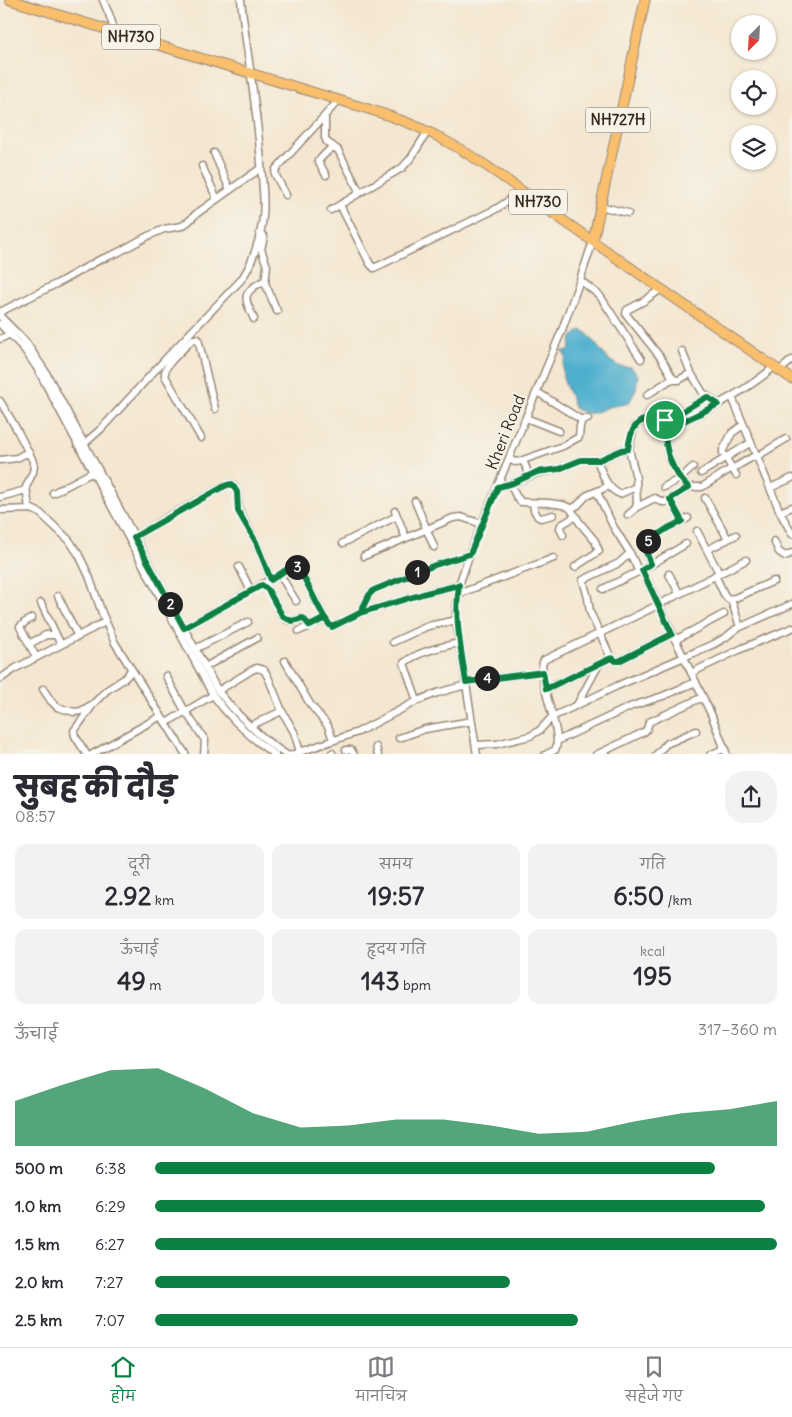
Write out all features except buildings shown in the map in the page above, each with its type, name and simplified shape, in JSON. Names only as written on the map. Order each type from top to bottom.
[{"type":"highway","name":"NH730","points":[[10,0],[339,100],[428,131],[484,164],[792,379]]},
{"type":"highway","name":"NH727H","points":[[592,241],[645,0]]},
{"type":"street","points":[[103,0],[115,32]]},
{"type":"street","points":[[83,445],[101,429],[173,354],[243,277],[253,256],[261,233],[263,204],[254,74],[242,0]]},
{"type":"street","points":[[286,195],[275,174],[276,169],[339,100]]},
{"type":"street","points":[[325,117],[325,138],[341,154],[360,193]]},
{"type":"street","points":[[332,210],[402,168],[411,158],[428,131]]},
{"type":"street","points":[[326,175],[318,161],[333,146]]},
{"type":"street","points":[[214,154],[230,190]]},
{"type":"street","points":[[202,166],[218,198]]},
{"type":"street","points":[[261,168],[182,226],[161,230],[117,253],[99,260],[0,314],[18,333],[37,358],[132,539],[216,693],[270,744],[287,754]]},
{"type":"street","points":[[340,204],[370,264],[374,268],[496,209],[523,192]]},
{"type":"street","points":[[600,206],[628,213]]},
{"type":"street","points":[[261,233],[264,236],[261,251],[268,266],[265,280],[278,311]]},
{"type":"street","name":"Kheri Road","points":[[477,754],[457,620],[459,585],[482,524],[537,392],[580,280],[592,241]]},
{"type":"street","points":[[254,319],[248,304],[247,294],[250,289],[265,280]]},
{"type":"street","points":[[580,280],[600,296],[641,359]]},
{"type":"street","points":[[661,288],[626,312],[661,358],[673,378],[677,381],[692,373]]},
{"type":"street","points":[[0,324],[24,349],[83,445],[93,472],[184,628],[205,667],[222,707],[243,729],[275,754]]},
{"type":"street","points":[[0,339],[10,334]]},
{"type":"street","points":[[202,438],[164,372],[173,354],[192,338],[199,340],[215,409]]},
{"type":"street","points":[[682,351],[703,394],[718,404]]},
{"type":"street","points":[[689,487],[670,461],[666,430],[732,397],[792,360]]},
{"type":"street","points":[[647,395],[673,378]]},
{"type":"street","points":[[509,459],[515,462],[523,461],[526,458],[563,446],[579,437],[580,426],[585,419],[537,392]]},
{"type":"street","points":[[637,507],[636,474],[628,449],[632,429],[637,424],[649,419],[661,420],[670,418],[707,397]]},
{"type":"street","points":[[732,397],[780,512],[792,533]]},
{"type":"street","points":[[0,401],[32,459],[34,469],[26,490],[29,508]]},
{"type":"street","points":[[526,418],[559,431]]},
{"type":"street","points":[[733,471],[723,450],[732,433],[743,425]]},
{"type":"street","points":[[628,515],[637,507],[655,498],[664,502],[689,487],[702,487],[786,439]]},
{"type":"street","points":[[701,474],[750,443]]},
{"type":"street","points":[[498,487],[510,484],[537,472],[559,469],[581,460],[597,460],[628,449]]},
{"type":"street","points":[[0,460],[17,458],[28,452]]},
{"type":"street","points":[[597,460],[609,486],[618,494],[636,487]]},
{"type":"street","points":[[523,461],[529,475]]},
{"type":"street","points":[[664,487],[681,478],[692,466]]},
{"type":"street","points":[[53,493],[93,472]]},
{"type":"street","points":[[770,488],[792,478]]},
{"type":"street","points":[[132,539],[221,488],[232,484],[237,492],[238,511],[256,542],[271,580]]},
{"type":"street","points":[[510,484],[519,500],[524,503],[563,505],[571,509],[599,551],[575,567]]},
{"type":"street","points":[[571,509],[578,505],[585,497],[609,486]]},
{"type":"street","points":[[0,497],[26,490]]},
{"type":"street","points":[[597,492],[613,526],[640,571],[674,637],[726,751],[710,754]]},
{"type":"street","points":[[705,498],[728,539]]},
{"type":"street","points":[[651,564],[644,547],[645,543],[685,519],[670,499]]},
{"type":"street","points":[[414,501],[434,547]]},
{"type":"street","points":[[533,503],[538,517],[553,515]]},
{"type":"street","points":[[780,512],[792,507]]},
{"type":"street","points":[[0,510],[29,508],[40,513],[65,535],[74,546],[89,576],[105,622],[115,643],[186,754]]},
{"type":"street","points":[[342,543],[396,514],[406,538]]},
{"type":"street","points":[[563,535],[560,526],[576,516]]},
{"type":"street","points":[[364,556],[457,517],[482,524]]},
{"type":"street","points":[[697,531],[707,550],[726,597],[731,599],[740,627]]},
{"type":"street","points":[[707,550],[736,535]]},
{"type":"street","points":[[774,541],[781,554],[785,556],[792,553]]},
{"type":"street","points":[[603,589],[640,571],[686,544]]},
{"type":"street","points":[[630,553],[618,563],[583,580],[588,595],[590,612],[611,658],[619,661],[724,614]]},
{"type":"street","points":[[360,613],[369,595],[374,590],[435,565],[470,554]]},
{"type":"street","points":[[458,594],[554,558]]},
{"type":"street","points":[[545,754],[556,750],[558,746],[543,672],[542,664],[544,660],[600,634],[746,560]]},
{"type":"street","points":[[239,567],[251,591]]},
{"type":"street","points":[[184,628],[271,580],[290,567],[297,567],[304,576],[325,618],[332,627],[360,613],[459,585]]},
{"type":"street","points":[[280,574],[296,601]]},
{"type":"street","points":[[669,574],[679,594]]},
{"type":"street","points":[[731,599],[774,581]]},
{"type":"street","points":[[262,585],[268,590],[283,617],[292,621],[303,618],[310,626]]},
{"type":"street","points":[[58,596],[78,636]]},
{"type":"street","points":[[41,603],[61,645]]},
{"type":"street","points":[[476,745],[497,744],[530,736],[540,730],[552,717],[722,639],[740,627],[792,604]]},
{"type":"street","points":[[32,618],[20,627],[36,657]]},
{"type":"street","points":[[299,631],[325,618]]},
{"type":"street","points":[[393,642],[428,626],[457,620]]},
{"type":"street","points":[[0,679],[36,657],[105,622]]},
{"type":"street","points":[[195,649],[248,622]]},
{"type":"street","points":[[691,673],[743,648],[792,628]]},
{"type":"street","points":[[28,644],[46,635],[56,635]]},
{"type":"street","points":[[205,667],[257,638]]},
{"type":"street","points":[[417,701],[404,663],[431,650],[460,643]]},
{"type":"street","points":[[546,689],[611,658]]},
{"type":"street","points":[[285,661],[310,704],[328,726],[334,740]]},
{"type":"street","points":[[577,705],[600,663]]},
{"type":"street","points":[[43,688],[54,705],[60,709],[78,712],[93,704],[107,690],[124,679],[128,675],[130,668]]},
{"type":"street","points":[[166,723],[252,670],[261,669],[266,672],[282,711],[294,732],[300,752]]},
{"type":"street","points":[[292,754],[368,727],[437,692],[466,684],[543,672]]},
{"type":"street","points":[[166,676],[185,711],[205,740],[204,754]]},
{"type":"street","points":[[557,741],[638,704],[696,682]]},
{"type":"street","points":[[596,754],[646,730],[649,722],[703,697]]},
{"type":"street","points":[[93,704],[74,731],[75,736],[89,754],[161,716]]},
{"type":"street","points":[[250,726],[282,711]]},
{"type":"street","points":[[399,738],[436,727],[472,721]]},
{"type":"street","points":[[656,754],[666,744],[696,731]]},
{"type":"street","points":[[376,747],[378,754]]},
{"type":"street","points":[[346,750],[351,750],[354,754]]},
{"type":"water","points":[[581,330],[586,332],[607,358],[618,366],[631,367],[638,375],[636,389],[629,403],[611,406],[591,413],[574,408],[563,377],[563,364],[566,357],[562,351],[569,351],[572,337]]},
{"type":"route","points":[[665,420],[649,419],[635,425],[632,429],[628,449],[599,460],[584,459],[559,469],[537,472],[513,483],[498,487],[470,554],[435,565],[374,590],[369,595],[360,613],[341,622],[332,627],[325,618],[310,626],[303,618],[292,621],[285,619],[279,613],[278,606],[268,590],[262,585],[184,628],[134,537],[221,488],[232,484],[237,492],[238,511],[256,542],[271,580],[290,567],[297,567],[304,576],[317,602],[324,616],[325,618],[327,622],[330,626],[332,627],[360,613],[459,585],[456,612],[457,626],[466,682],[543,672],[546,689],[609,659],[612,658],[619,661],[672,634],[642,570],[651,564],[644,547],[645,543],[682,521],[670,499],[689,487],[684,483],[670,461],[665,436],[666,430],[718,404],[707,397],[665,420]]}]
